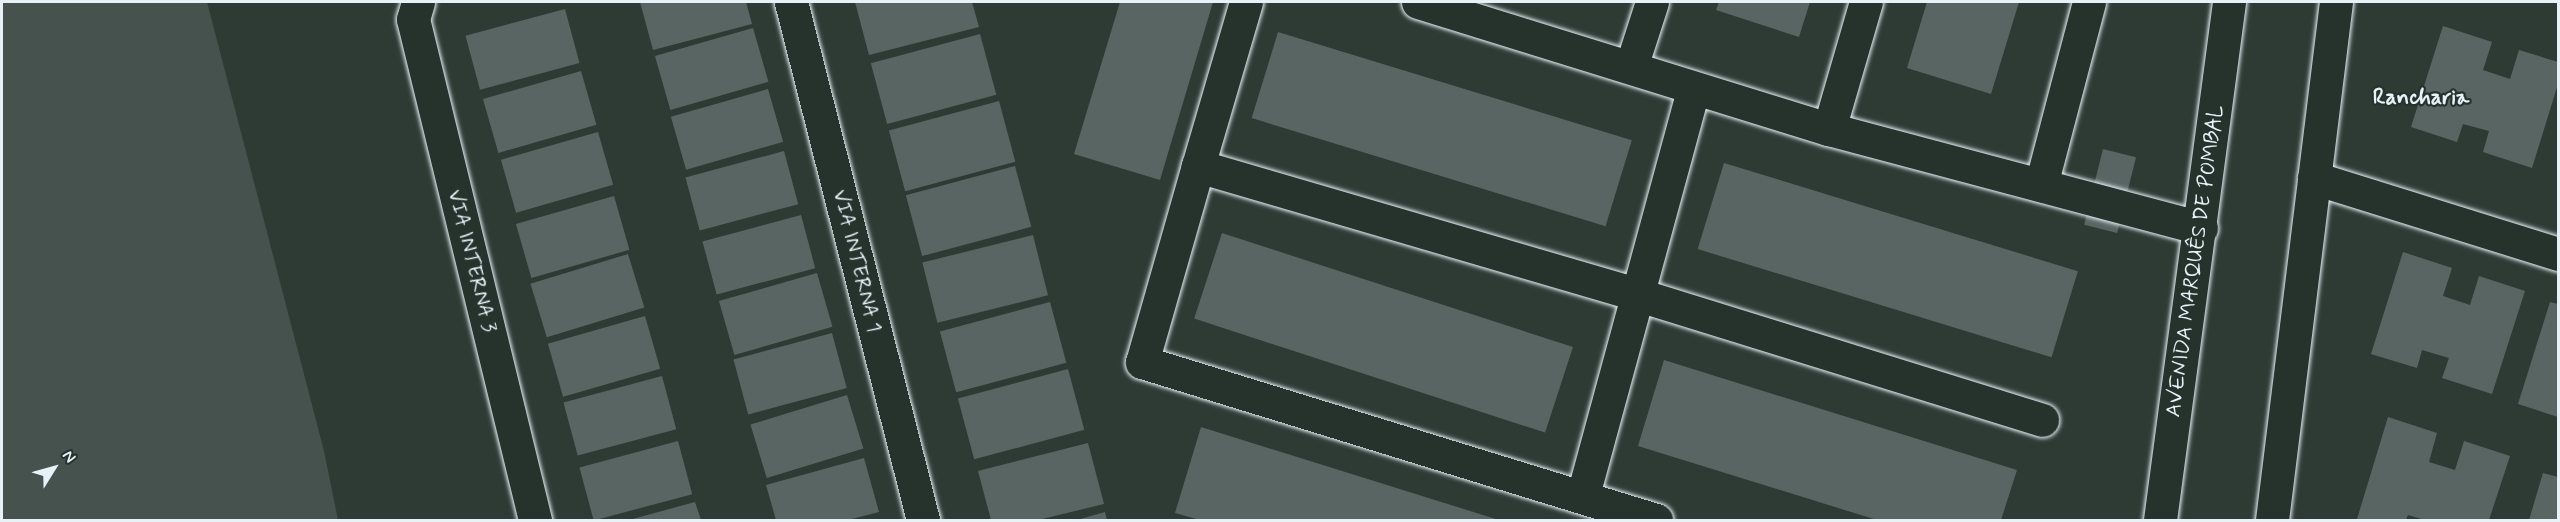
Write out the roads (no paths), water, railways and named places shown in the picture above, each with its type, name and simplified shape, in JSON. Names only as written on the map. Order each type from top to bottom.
[{"type":"street","name":"VIA INTERNA 3","points":[[418,2],[413,19],[535,520]]},
{"type":"street","name":"VIA INTERNA 1","points":[[791,2],[923,520]]},
{"type":"street","points":[[1246,2],[1142,362],[1583,495],[1611,514],[1656,520]]},
{"type":"street","points":[[1631,67],[1652,2]]},
{"type":"street","points":[[1830,129],[1866,2]]},
{"type":"street","points":[[2041,185],[2089,2]]},
{"type":"street","name":"AVENIDA MARQUÊS DE POMBAL","points":[[2160,520],[2201,228],[2229,2]]},
{"type":"street","points":[[2272,520],[2337,2]]},
{"type":"street","points":[[1430,3],[1693,89],[1830,129],[2201,228]]},
{"type":"street","points":[[1583,495],[1693,89]]},
{"type":"street","points":[[1198,166],[1639,295],[2042,420]]},
{"type":"street","points":[[2314,178],[2559,254]]},
{"type":"district","name":"Rancharia","points":[[2421,99]]}]
